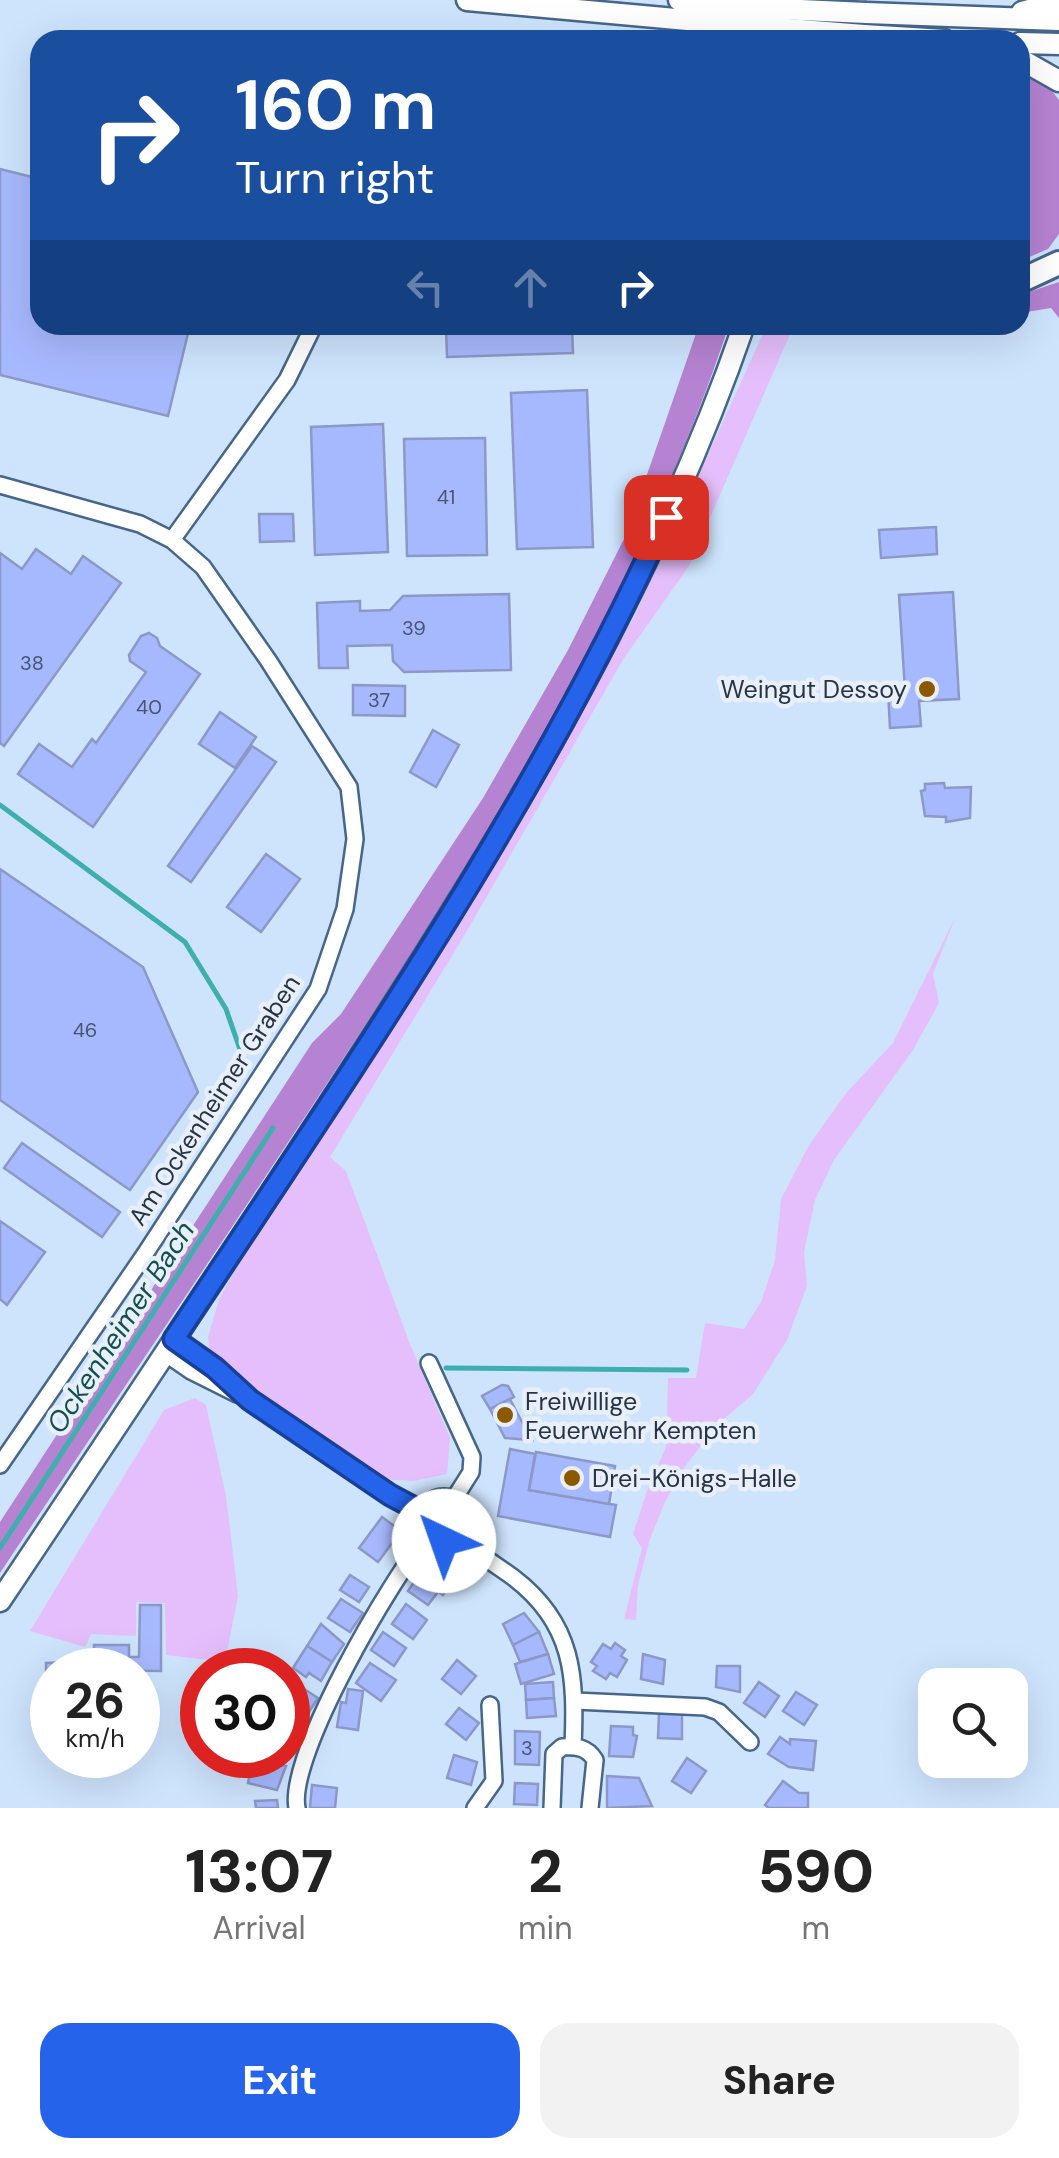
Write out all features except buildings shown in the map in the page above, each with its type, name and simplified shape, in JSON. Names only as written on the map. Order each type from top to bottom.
[{"type":"main road","points":[[467,0],[865,24],[1030,11],[1059,2]]},
{"type":"main road","points":[[679,0],[777,19]]},
{"type":"main road","points":[[816,30],[820,0]]},
{"type":"main road","points":[[966,16],[1059,20]]},
{"type":"main road","points":[[865,24],[895,30]]},
{"type":"main road","points":[[1030,43],[1059,44]]},
{"type":"main road","points":[[1030,65],[1059,81]]},
{"type":"main road","points":[[1030,276],[1059,263]]},
{"type":"main road","points":[[0,1601],[411,978],[552,742],[652,548],[740,335]]},
{"type":"street","points":[[172,540],[287,380],[309,335]]},
{"type":"street","name":"Am Ockenheimer Graben","points":[[0,486],[140,524],[172,540],[203,567],[349,787],[355,839],[345,909],[318,988],[144,1254],[0,1464]]},
{"type":"street","points":[[170,1346],[215,1368],[250,1400],[390,1495],[422,1512]]},
{"type":"street","points":[[430,1363],[472,1457],[468,1478],[454,1499]]},
{"type":"street","points":[[436,1498],[454,1499],[466,1515],[460,1534],[444,1541],[428,1535],[422,1524],[422,1512],[436,1498]]},
{"type":"street","points":[[460,1534],[474,1550],[527,1589],[550,1615],[571,1662],[574,1746]]},
{"type":"street","points":[[297,1808],[305,1763],[338,1682],[374,1612],[428,1535]]},
{"type":"street","points":[[575,1700],[705,1707],[718,1712],[750,1742]]},
{"type":"street","points":[[475,1808],[494,1780],[490,1704]]},
{"type":"street","points":[[552,1808],[554,1754],[562,1747],[574,1746],[588,1751],[594,1760],[590,1808]]},
{"type":"shaded area","points":[[1030,78],[1048,86],[1059,100],[1059,234],[1048,249],[1030,257]]},
{"type":"shaded area","points":[[1059,282],[1059,318],[1051,308],[1030,311],[1030,292]]},
{"type":"shaded area","points":[[696,335],[725,335],[695,419],[614,602],[518,778],[414,949],[0,1573],[0,1522],[312,1043],[341,1014],[483,798],[568,650],[626,535]]},
{"type":"shaded area","points":[[762,335],[790,335],[689,566],[624,658],[464,936],[330,1157],[346,1171],[410,1344],[450,1438],[447,1474],[414,1481],[378,1479],[250,1392],[218,1363],[209,1348],[208,1337],[219,1299],[258,1230],[461,922],[635,615]]},
{"type":"shaded area","points":[[955,918],[933,974],[939,1003],[913,1050],[834,1160],[815,1200],[804,1252],[807,1286],[787,1340],[753,1394],[718,1424],[686,1465],[650,1539],[638,1585],[636,1620],[624,1619],[642,1548],[633,1534],[666,1447],[668,1378],[696,1378],[705,1323],[744,1329],[761,1302],[775,1260],[781,1199],[809,1145],[847,1092],[893,1043]]},
{"type":"shaded area","points":[[195,1398],[206,1405],[226,1496],[238,1596],[228,1648],[180,1648],[180,1657],[166,1655],[165,1603],[136,1602],[136,1636],[91,1634],[85,1647],[30,1631],[164,1410]]},
{"type":"waterway","name":"Ockenheimer Bach","points":[[0,805],[185,942],[226,1009],[244,1061]]},
{"type":"waterway","name":"Ockenheimer Bach","points":[[0,1548],[273,1128]]},
{"type":"waterway","points":[[446,1368],[687,1370]]},
{"type":"place","name":"Weingut Dessoy","points":[[927,689]]},
{"type":"place","name":"Freiwillige Feuerwehr Kempten","points":[[505,1415]]},
{"type":"place","name":"Drei-Königs-Halle","points":[[572,1478]]},
{"type":"route","points":[[444,1541],[424,1530],[422,1512],[390,1495],[250,1400],[215,1368],[174,1339],[411,978],[499,836],[616,623],[666,517]]}]
